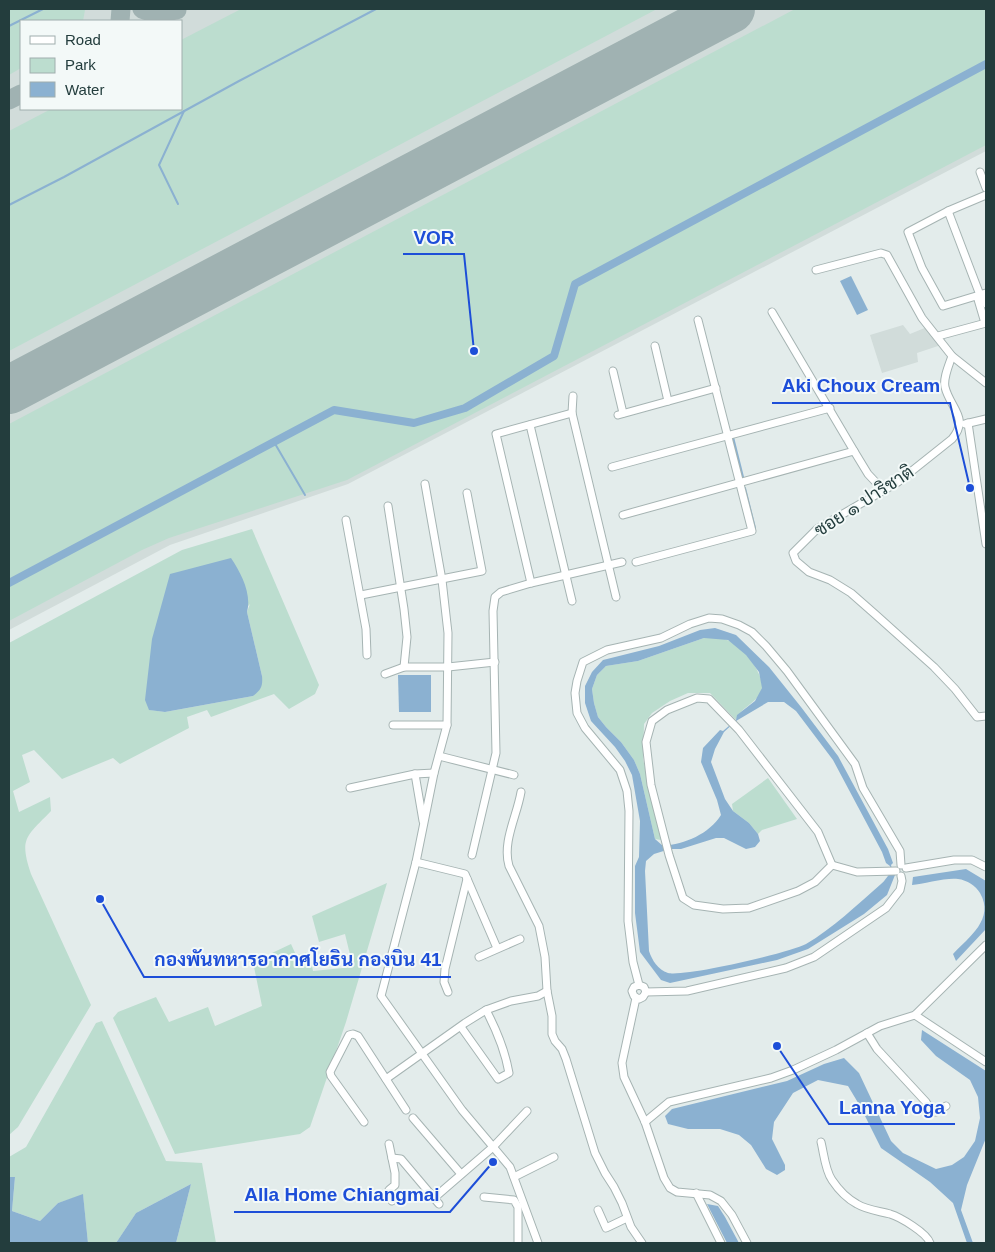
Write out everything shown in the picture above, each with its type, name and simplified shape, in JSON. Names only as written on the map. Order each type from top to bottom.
[{"type":"street","points":[[980,172],[986,188]]},
{"type":"street","points":[[981,294],[944,306],[922,268],[908,232],[948,211],[986,195]]},
{"type":"street","points":[[948,211],[986,304]]},
{"type":"street","points":[[816,270],[881,253],[887,254],[922,318],[952,356],[986,383]]},
{"type":"street","points":[[938,336],[986,323],[981,294]]},
{"type":"street","points":[[772,312],[868,474],[884,491]]},
{"type":"street","points":[[636,562],[752,531],[698,320]]},
{"type":"street","points":[[655,346],[668,401]]},
{"type":"street","points":[[952,356],[946,375],[945,387],[957,412],[960,426],[986,419]]},
{"type":"street","points":[[613,371],[620,414],[716,388]]},
{"type":"street","points":[[573,396],[572,413],[616,597]]},
{"type":"street","points":[[612,467],[830,408]]},
{"type":"street","points":[[530,583],[496,434],[572,413]]},
{"type":"street","points":[[968,423],[986,544]]},
{"type":"street","points":[[530,425],[572,600]]},
{"type":"street","name":"ซอย ๑ ปาริชาติ","points":[[960,426],[952,439],[898,482],[817,529],[793,553],[796,561],[810,572],[830,580],[851,593],[934,667],[955,689],[977,717],[986,716]]},
{"type":"street","points":[[623,515],[854,451]]},
{"type":"street","points":[[425,484],[442,580],[448,633],[447,725],[434,773],[416,862],[381,996],[462,1110],[510,1167],[538,1243]]},
{"type":"street","points":[[361,595],[482,571],[467,493]]},
{"type":"street","points":[[388,506],[407,637],[404,667]]},
{"type":"street","points":[[346,520],[361,595],[366,629],[367,655]]},
{"type":"street","points":[[472,855],[496,753],[493,611],[495,597],[501,592],[530,583],[622,562]]},
{"type":"street","points":[[646,992],[644,987],[639,985],[633,962],[628,921],[629,811],[627,791],[620,770],[585,728],[577,713],[575,702],[576,682],[583,662],[607,650],[661,638],[690,624],[709,618],[722,619],[752,632],[787,671],[855,764],[863,788],[900,851],[897,869]]},
{"type":"street","points":[[385,674],[404,667],[448,667],[495,662]]},
{"type":"street","points":[[697,698],[709,699],[739,730],[818,832],[832,865],[815,882],[749,908],[694,905],[683,898],[665,841],[651,785],[646,742],[652,721],[667,710],[697,698]]},
{"type":"street","points":[[393,725],[447,725]]},
{"type":"street","points":[[439,756],[514,775]]},
{"type":"street","points":[[350,788],[416,774],[434,773]]},
{"type":"street","points":[[416,774],[423,826]]},
{"type":"street","points":[[521,792],[506,856],[509,866],[539,926],[545,957],[547,990],[552,1016],[552,1034],[566,1059],[595,1153],[614,1186],[627,1218],[642,1243]]},
{"type":"street","points":[[832,865],[857,872],[897,869],[954,860],[972,860],[986,867]]},
{"type":"street","points":[[416,862],[465,874],[497,948]]},
{"type":"street","points":[[646,992],[687,991],[786,968],[814,957],[886,908],[900,890],[901,876],[907,873],[897,869]]},
{"type":"street","points":[[448,992],[444,982],[444,969],[467,879]]},
{"type":"street","points":[[479,957],[520,939]]},
{"type":"street","points":[[645,1122],[669,1102],[771,1078],[836,1050],[880,1026],[915,1015],[986,945]]},
{"type":"street","points":[[636,998],[632,994],[633,989],[639,985]]},
{"type":"street","points":[[386,1078],[486,1010],[511,1001],[538,996],[547,990]]},
{"type":"street","points":[[636,998],[643,997],[646,992]]},
{"type":"street","points":[[636,998],[622,1063],[624,1078],[645,1122],[666,1183],[677,1192],[696,1193],[716,1197],[721,1200],[732,1215],[746,1243]]},
{"type":"street","points":[[461,1026],[498,1079],[509,1073],[505,1052],[486,1010]]},
{"type":"street","points":[[915,1015],[986,1062]]},
{"type":"street","points":[[867,1033],[877,1050],[926,1102],[932,1112],[936,1112],[946,1106]]},
{"type":"street","points":[[364,1122],[330,1072],[349,1035],[358,1036],[406,1110]]},
{"type":"street","points":[[434,1198],[493,1147],[527,1111]]},
{"type":"street","points":[[413,1118],[461,1174]]},
{"type":"street","points":[[821,1142],[830,1178],[843,1194],[857,1204],[876,1211],[892,1214],[915,1228],[930,1243]]},
{"type":"street","points":[[389,1144],[395,1185],[389,1190],[392,1201]]},
{"type":"street","points":[[514,1177],[554,1157]]},
{"type":"street","points":[[392,1158],[401,1159],[439,1204]]},
{"type":"street","points":[[696,1193],[721,1243]]},
{"type":"street","points":[[484,1197],[514,1200],[518,1207],[518,1243]]},
{"type":"street","points":[[598,1210],[606,1228],[627,1218]]},
{"type":"shaded area","points":[[9,9],[986,9],[986,151],[348,484],[170,545],[9,630]]},
{"type":"shaded area","points":[[903,325],[910,334],[927,327],[941,345],[917,353],[918,362],[882,373],[870,335]]},
{"type":"green space","points":[[9,9],[85,9],[83,20],[20,20],[20,69],[9,75]]},
{"type":"green space","points":[[241,9],[657,9],[9,351],[9,131],[49,110],[182,110],[182,39]]},
{"type":"green space","points":[[795,9],[986,9],[986,145],[347,480],[169,538],[142,550],[9,621],[9,424]]},
{"type":"green space","points":[[252,529],[319,685],[315,694],[289,709],[274,694],[211,717],[207,710],[187,717],[189,728],[120,764],[113,758],[62,779],[34,750],[22,755],[30,782],[13,791],[19,812],[50,797],[51,811],[27,839],[25,845],[27,862],[91,1005],[18,1127],[9,1135],[9,643],[182,550]],"holes":[[[250,604],[247,612],[262,676],[253,696],[165,712],[150,710]]]},
{"type":"green space","points":[[704,638],[725,639],[739,647],[755,667],[762,682],[762,688],[757,698],[741,712],[736,720],[710,693],[688,693],[670,701],[652,713],[644,724],[643,759],[661,840],[655,839],[640,774],[634,760],[621,742],[598,717],[592,689],[597,675],[606,666],[638,661]]},
{"type":"green space","points":[[768,778],[797,819],[762,830],[758,834],[749,823],[733,811],[732,804]]},
{"type":"green space","points":[[387,883],[346,1022],[310,1127],[300,1134],[175,1154],[113,1018],[118,1012],[156,997],[169,1022],[208,1007],[215,1026],[262,1006],[253,962],[291,944],[296,955],[309,952],[313,971],[353,967],[345,934],[319,942],[312,916]]},
{"type":"green space","points":[[102,1021],[166,1161],[202,1163],[216,1243],[176,1243],[191,1184],[136,1213],[116,1243],[88,1243],[83,1195],[58,1203],[40,1221],[12,1211],[15,1177],[9,1177],[9,1157],[26,1147],[96,1023]]},
{"type":"water","points":[[851,276],[868,310],[857,315],[840,281]]},
{"type":"water","points":[[231,558],[242,577],[247,591],[247,612],[262,676],[261,688],[253,696],[165,712],[149,710],[145,700],[152,639],[170,574]]},
{"type":"water","points":[[715,628],[736,635],[769,667],[801,707],[838,756],[888,849],[895,875],[887,895],[864,914],[808,949],[777,960],[670,983],[661,980],[640,952],[635,913],[635,866],[639,857],[640,821],[632,775],[615,747],[591,721],[585,703],[585,686],[592,672],[603,660],[659,646],[700,630]],"holes":[[[704,638],[728,640],[746,655],[759,672],[762,688],[755,701],[737,715],[736,720],[723,731],[720,730],[703,748],[701,762],[717,800],[721,815],[710,828],[696,837],[680,843],[663,846],[655,839],[640,774],[634,760],[621,742],[598,717],[592,689],[597,675],[606,666],[638,661]],[[768,702],[784,702],[796,711],[833,760],[886,863],[890,866],[891,873],[845,916],[806,944],[780,953],[737,963],[694,971],[668,973],[661,970],[649,951],[646,861],[654,854],[670,849],[681,849],[716,838],[724,838],[746,849],[755,847],[760,841],[758,834],[749,823],[733,811],[725,799],[711,762],[724,732],[736,721]]]},
{"type":"water","points":[[398,675],[431,675],[431,712],[399,712]]},
{"type":"water","points":[[966,869],[986,881],[986,929],[956,961],[953,954],[973,934],[982,919],[984,902],[980,893],[971,884],[958,879],[912,885],[913,877]]},
{"type":"water","points":[[922,1030],[986,1071],[986,1138],[967,1185],[961,1210],[973,1243],[967,1243],[953,1203],[930,1182],[881,1148],[848,1086],[818,1080],[793,1093],[774,1122],[772,1139],[785,1165],[785,1170],[777,1175],[766,1169],[751,1145],[739,1135],[720,1129],[688,1129],[668,1124],[665,1116],[672,1109],[787,1081],[824,1064],[844,1058],[859,1073],[891,1141],[903,1153],[936,1169],[952,1165],[964,1157],[975,1141],[980,1118],[978,1097],[970,1080],[936,1056],[921,1040]]},
{"type":"water","points":[[9,1177],[15,1177],[12,1211],[40,1221],[58,1203],[83,1194],[88,1243],[9,1243]]},
{"type":"water","points":[[191,1184],[176,1243],[116,1243],[136,1213]]},
{"type":"water","points":[[707,1204],[718,1206],[739,1243],[727,1243]]},
{"type":"waterway","points":[[21,20],[43,9]]},
{"type":"waterway","points":[[9,205],[376,9]]},
{"type":"waterway","points":[[9,26],[20,20]]},
{"type":"waterway","points":[[9,583],[334,410],[414,423],[465,408],[554,356],[575,284],[986,64]]},
{"type":"waterway","points":[[178,204],[159,165],[184,111]]},
{"type":"waterway","points":[[733,437],[743,477]]},
{"type":"waterway","points":[[274,442],[305,495]]},
{"type":"waterway","points":[[745,488],[755,528]]},
{"type":"taxiway","points":[[120,20],[121,9]]},
{"type":"taxiway","points":[[142,9],[155,12],[177,10]]},
{"type":"taxiway","points":[[9,100],[20,94]]},
{"type":"runway","points":[[9,390],[731,9]]},
{"type":"place","name":"VOR","points":[[474,351]]},
{"type":"place","name":"Aki Choux Cream","points":[[970,488]]},
{"type":"place","name":"กองพันทหารอากาศโยธิน กองบิน 41","points":[[100,899]]},
{"type":"place","name":"Lanna Yoga","points":[[777,1046]]},
{"type":"place","name":"Alla Home Chiangmai","points":[[493,1162]]}]
